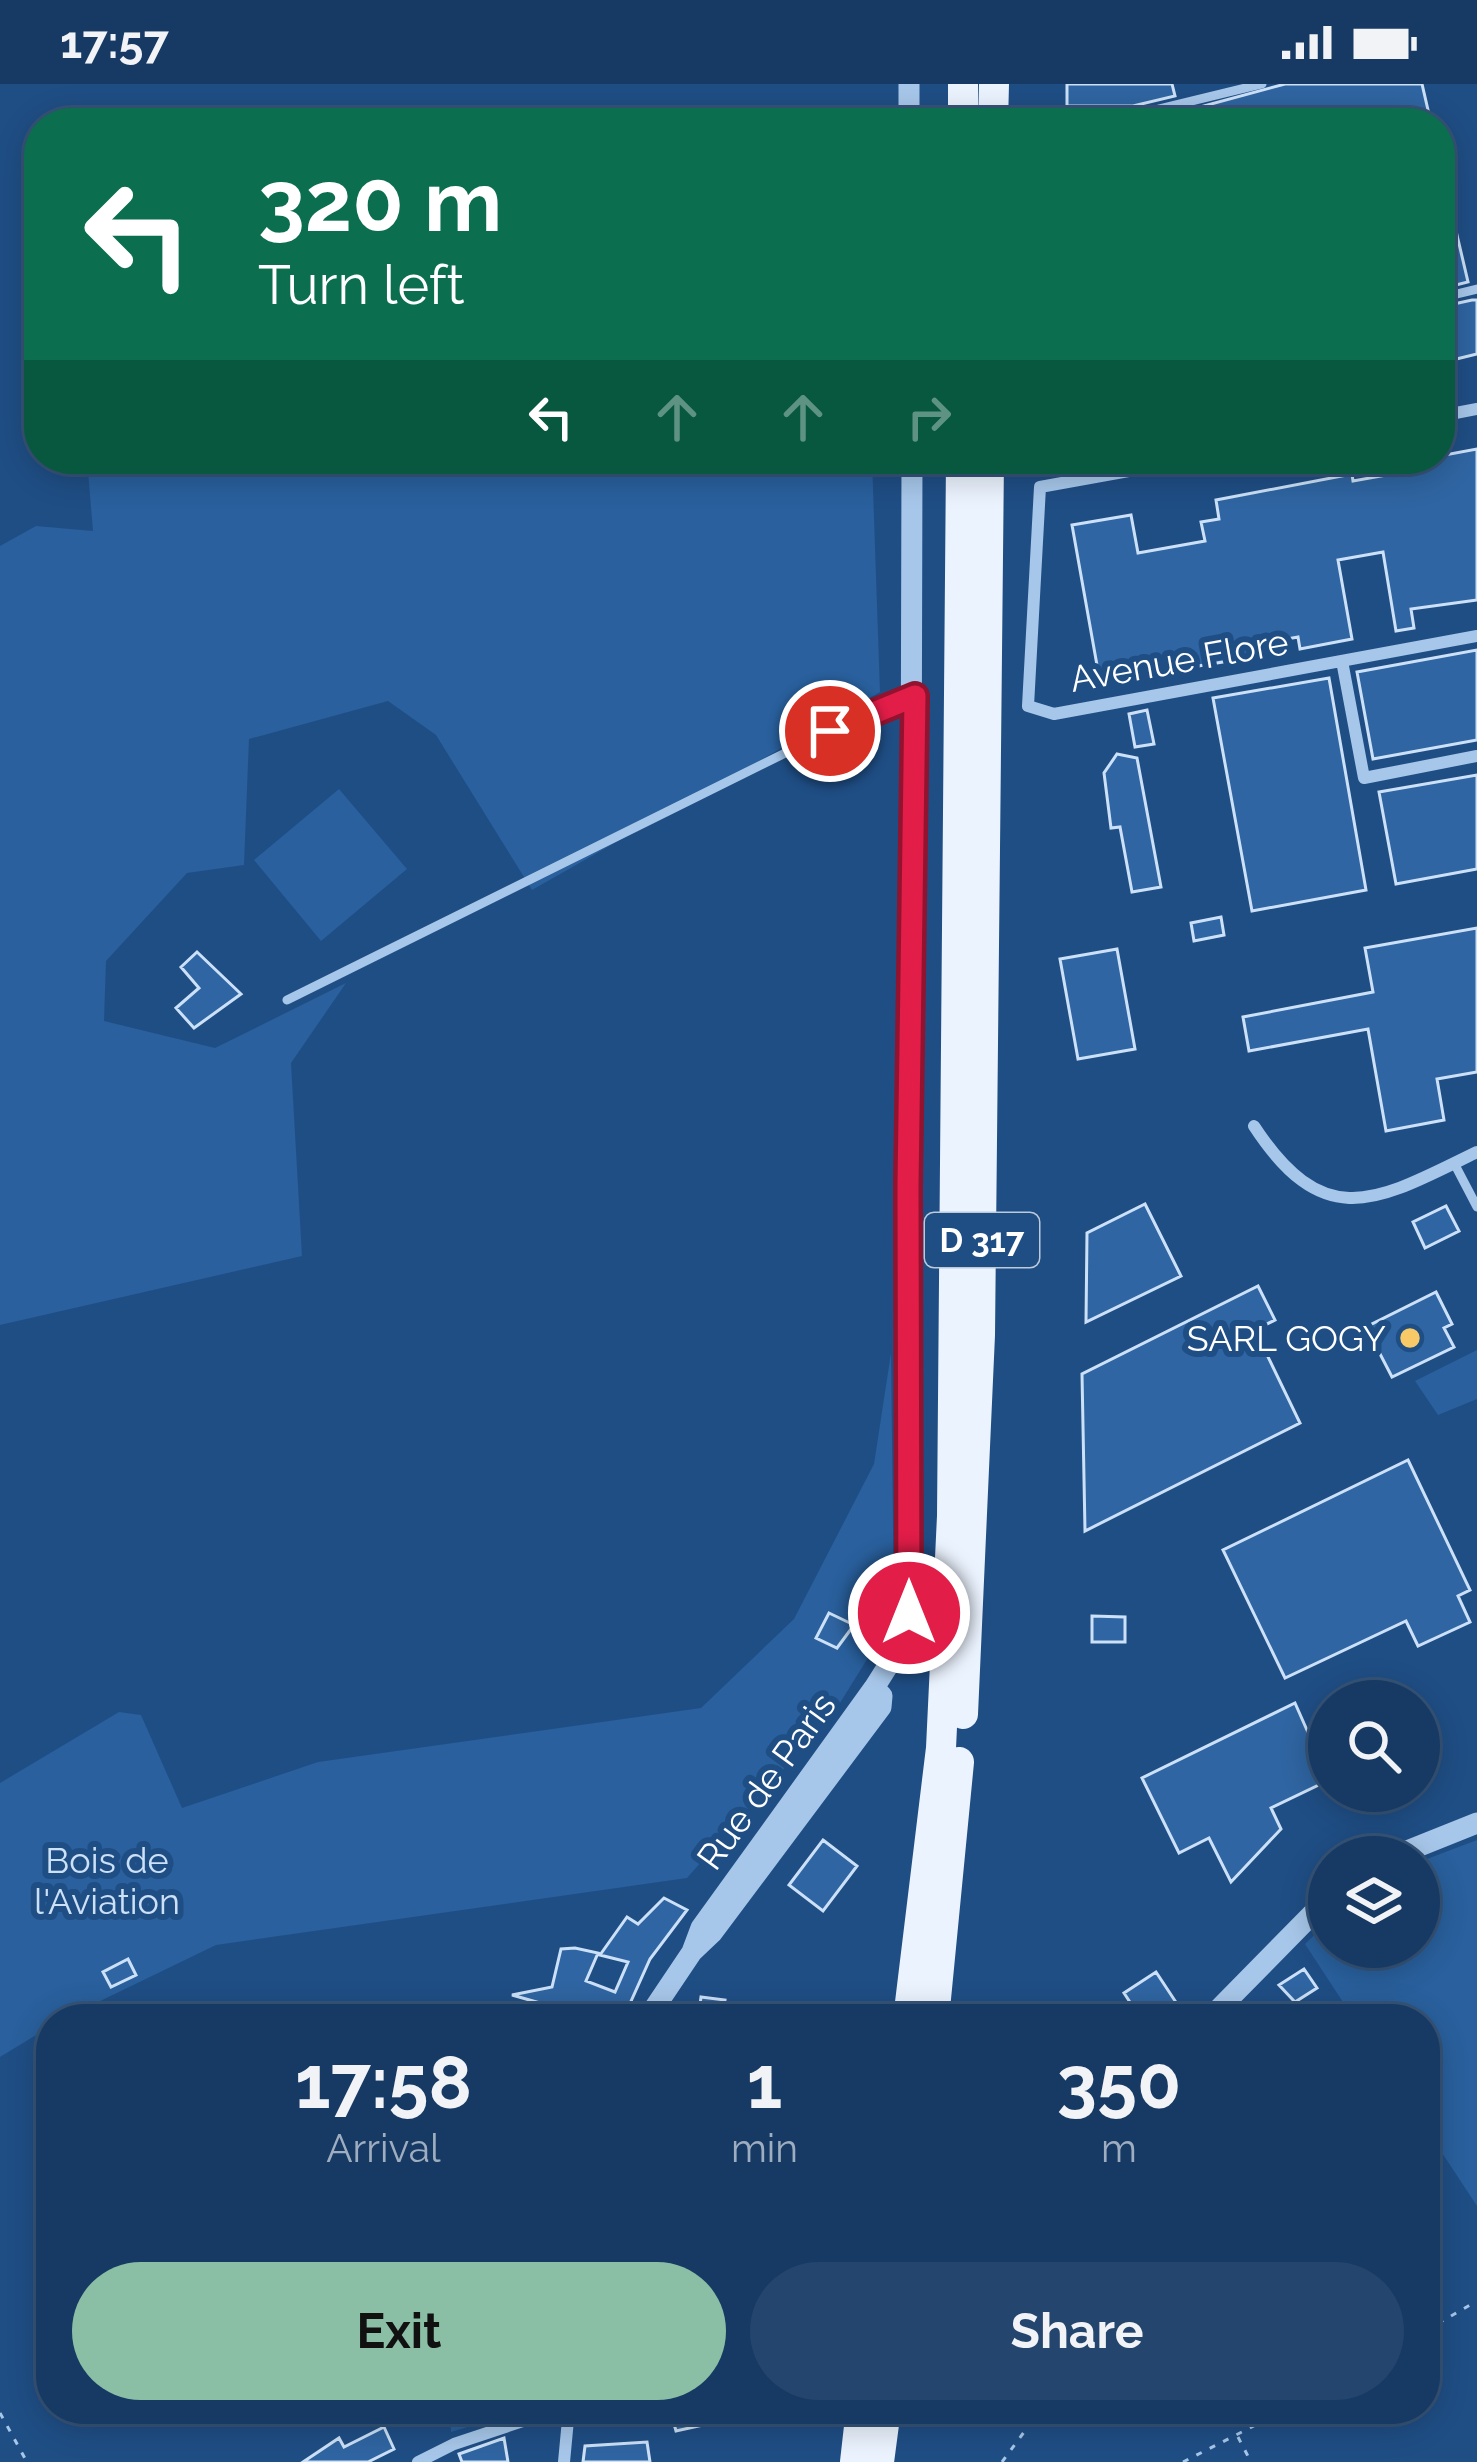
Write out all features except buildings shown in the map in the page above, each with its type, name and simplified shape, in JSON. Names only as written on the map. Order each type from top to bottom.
[{"type":"main road","name":"D 317","points":[[910,2004],[941,1748],[952,1516],[962,474]]},
{"type":"main road","name":"D 317","points":[[935,2004],[960,1751],[975,1522],[989,474]]},
{"type":"main road","points":[[855,2462],[859,2424]]},
{"type":"main road","points":[[880,2462],[884,2424]]},
{"type":"street","points":[[912,474],[915,696]]},
{"type":"street","name":"Avenue Flore","points":[[1112,474],[1040,487],[1028,706],[1054,714],[1477,636]]},
{"type":"street","name":"Avenue Flore","points":[[1342,661],[1364,778],[1477,756]]},
{"type":"street","name":"Rue de Paris","points":[[656,2004],[881,1707],[882,1696],[874,1688],[898,1649],[909,1613],[908,1186],[915,696]]},
{"type":"street","points":[[1254,1126],[1277,1161],[1322,1192],[1357,1202],[1395,1192],[1477,1152]]},
{"type":"street","points":[[1440,1837],[1477,1822]]},
{"type":"street","points":[[1224,2004],[1308,1918]]},
{"type":"street","points":[[418,2462],[514,2424]]},
{"type":"street","points":[[564,2462],[568,2424]]},
{"type":"lane","points":[[1163,108],[1262,84]]},
{"type":"lane","points":[[287,1000],[872,710],[915,696]]},
{"type":"lane","points":[[1454,1163],[1477,1207]]},
{"type":"path","points":[[1440,2322],[1477,2301]]},
{"type":"path","points":[[0,2413],[28,2462]]},
{"type":"path","points":[[1002,2462],[1030,2424]]},
{"type":"path","points":[[1183,2462],[1261,2424]]},
{"type":"path","points":[[1238,2437],[1251,2462]]},
{"type":"green space","points":[[88,474],[873,474],[880,692],[532,890],[436,735],[388,701],[249,739],[244,865],[187,873],[106,961],[104,1021],[215,1048],[346,983],[291,1063],[302,1256],[0,1325],[0,546],[36,526],[93,531]]},
{"type":"green space","points":[[339,789],[407,869],[321,941],[254,860]]},
{"type":"green space","points":[[1477,1350],[1477,1399],[1438,1415],[1415,1381]]},
{"type":"green space","name":"Bois de l'Aviation","points":[[891,1353],[894,1616],[835,1711],[687,1878],[216,1945],[94,2004],[36,2004],[36,2035],[0,2057],[0,1783],[119,1712],[141,1715],[182,1808],[318,1762],[701,1708],[794,1619],[874,1464]]},
{"type":"green space","points":[[1477,1840],[1477,2206],[1440,2150],[1440,2004],[1344,2004],[1321,1968],[1440,1968],[1440,1854]]},
{"type":"green space","points":[[451,2424],[477,2424],[451,2432]]},
{"type":"place","name":"SARL GOGY","points":[[1410,1338]]},
{"type":"route","points":[[830,731],[915,696],[908,1186],[909,1613]]}]
